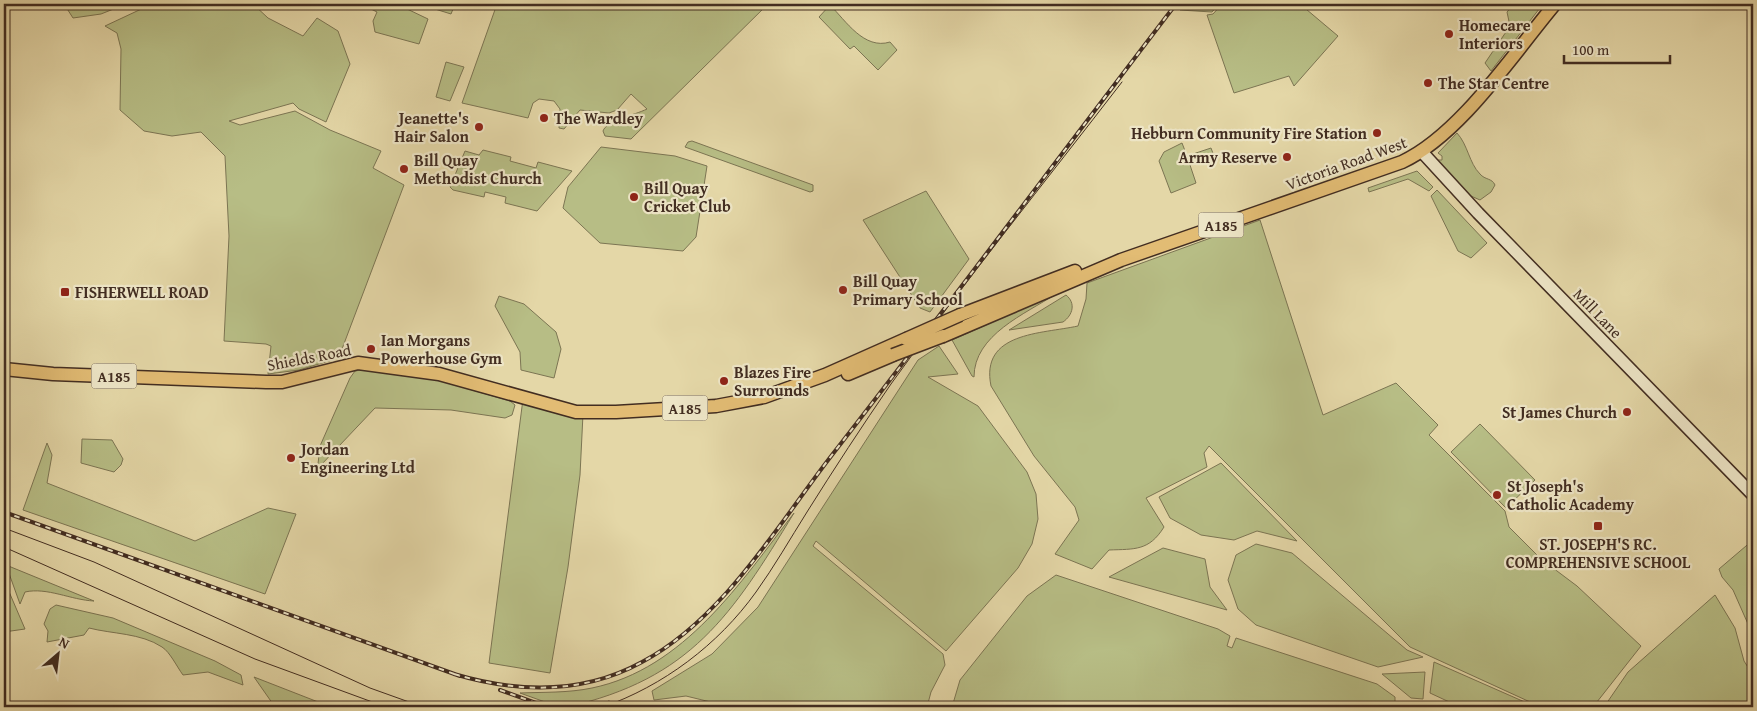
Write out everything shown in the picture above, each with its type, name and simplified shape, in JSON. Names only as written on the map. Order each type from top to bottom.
[{"type":"main road","name":"Victoria Road West","points":[[961,321],[1070,272],[1121,260],[1402,162],[1422,152],[1457,121],[1555,4]]},
{"type":"main road","name":"Mill Lane","points":[[1422,152],[1478,213],[1753,495]]},
{"type":"main road","name":"A185","points":[[826,379],[943,336],[961,321]]},
{"type":"main road","name":"A185","points":[[826,379],[906,339],[961,321]]},
{"type":"main road","name":"Shields Road","points":[[4,369],[60,374],[282,382],[358,363],[439,374],[563,410],[590,412],[733,404],[826,379]]},
{"type":"green space","points":[[64,4],[126,4],[101,14],[73,18]]},
{"type":"green space","points":[[152,4],[253,4],[268,18],[303,36],[317,18],[338,31],[350,64],[326,122],[299,109],[293,103],[229,121],[240,125],[295,111],[330,130],[381,151],[373,168],[404,185],[342,349],[332,360],[299,370],[268,374],[271,346],[224,341],[229,236],[225,156],[201,132],[172,136],[144,131],[120,110],[121,49],[117,33],[105,26]]},
{"type":"green space","points":[[361,4],[406,4],[405,8],[428,19],[419,44],[375,32],[373,21],[377,12]]},
{"type":"green space","points":[[419,4],[455,4],[451,14]]},
{"type":"green space","points":[[497,4],[768,4],[631,139],[605,136],[603,131],[605,127],[615,121],[647,109],[631,94],[617,110],[609,113],[580,110],[564,129],[559,128],[560,109],[554,101],[539,99],[533,103],[528,118],[462,103]]},
{"type":"green space","points":[[1185,4],[1219,4],[1212,12],[1180,10]]},
{"type":"green space","points":[[1222,4],[1300,4],[1338,36],[1294,86],[1289,76],[1234,93],[1207,15],[1213,14]]},
{"type":"green space","points":[[1514,4],[1527,6],[1529,4],[1543,4],[1491,71],[1485,63],[1510,26],[1507,12]]},
{"type":"green space","points":[[830,5],[849,26],[864,38],[872,42],[890,42],[897,50],[878,70],[854,46],[850,49],[819,17]]},
{"type":"green space","points":[[446,62],[464,67],[450,101],[436,97]]},
{"type":"green space","points":[[1457,133],[1464,143],[1476,170],[1495,185],[1491,192],[1480,200],[1471,196],[1436,160],[1442,160],[1442,156],[1438,153]]},
{"type":"green space","points":[[692,141],[813,185],[813,191],[810,192],[685,147],[688,142]]},
{"type":"green space","points":[[1182,143],[1187,156],[1211,148],[1214,156],[1190,165],[1196,183],[1171,193],[1159,161],[1164,152]]},
{"type":"green space","name":"Bill Quay Cricket Club","points":[[601,147],[675,156],[707,166],[696,237],[683,251],[600,243],[563,208],[568,187]]},
{"type":"green space","points":[[483,150],[511,157],[510,161],[536,168],[538,162],[572,171],[537,211],[505,203],[506,197],[485,192],[484,197],[453,190],[450,187],[465,151],[479,155]]},
{"type":"green space","points":[[1417,171],[1433,187],[1429,191],[1408,179],[1369,192],[1368,188]]},
{"type":"green space","points":[[1437,190],[1487,243],[1471,258],[1458,251],[1431,196]]},
{"type":"green space","points":[[926,191],[969,259],[930,312],[920,308],[863,220]]},
{"type":"green space","points":[[1260,220],[1323,415],[1396,383],[1438,425],[1429,435],[1505,511],[1509,527],[1541,559],[1577,586],[1641,646],[1593,707],[1541,707],[1410,647],[1209,446],[1204,453],[1207,467],[1146,498],[1164,527],[1153,541],[1134,549],[1109,550],[1092,569],[1055,554],[1079,520],[1075,507],[1034,456],[991,386],[990,368],[995,355],[1004,345],[1016,339],[1031,334],[1078,326],[1086,299],[1087,283]]},
{"type":"green space","points":[[1056,294],[1003,327],[982,349],[976,362],[974,377],[972,376],[952,340]]},
{"type":"green space","points":[[1066,295],[1071,302],[1072,309],[1069,316],[1063,322],[1009,330]]},
{"type":"green space","points":[[499,296],[524,304],[556,332],[561,349],[554,378],[521,370],[520,352],[495,306]]},
{"type":"green space","points":[[939,346],[958,374],[928,377],[978,406],[1027,472],[1036,494],[1038,519],[1032,544],[1018,568],[946,651],[816,541],[813,546],[943,654],[945,665],[931,692],[927,707],[731,707],[686,696],[654,700],[652,691],[712,654],[758,607],[918,360]]},
{"type":"green space","points":[[367,369],[431,378],[510,401],[515,405],[512,415],[505,418],[451,410],[375,408],[321,465],[318,464],[320,446],[350,378],[355,371]]},
{"type":"green space","points":[[523,399],[583,414],[580,475],[568,567],[550,673],[489,663]]},
{"type":"green space","points":[[1480,424],[1535,480],[1506,508],[1451,452]]},
{"type":"green space","points":[[82,439],[112,440],[123,459],[121,465],[114,472],[81,463]]},
{"type":"green space","points":[[47,443],[52,455],[47,483],[195,541],[268,508],[296,514],[265,594],[23,510]]},
{"type":"green space","points":[[1221,463],[1297,541],[1257,531],[1234,540],[1201,535],[1170,518],[1159,497]]},
{"type":"green space","points":[[794,513],[750,582],[728,612],[704,638],[677,660],[646,679],[610,695],[567,707],[559,707],[520,693],[565,692],[592,688],[625,678],[655,662],[708,619],[753,567]]},
{"type":"green space","points":[[1753,540],[1753,654],[1748,624],[1733,590],[1722,577],[1719,569]]},
{"type":"green space","points":[[1256,544],[1292,553],[1407,650],[1423,657],[1378,667],[1256,625],[1238,609],[1228,580],[1236,555]]},
{"type":"green space","points":[[1163,548],[1205,559],[1210,587],[1227,610],[1109,577]]},
{"type":"green space","points":[[6,565],[94,601],[50,592],[33,591],[25,592],[20,604]]},
{"type":"green space","points":[[1056,575],[1218,629],[1230,636],[1227,646],[1232,648],[1236,638],[1377,684],[1395,697],[1395,707],[952,707],[960,680],[1027,596]]},
{"type":"green space","points":[[4,580],[25,629],[4,632]]},
{"type":"green space","points":[[1715,595],[1735,628],[1744,661],[1753,675],[1753,707],[1604,707],[1628,672]]},
{"type":"green space","points":[[56,605],[113,618],[215,661],[241,675],[243,685],[208,672],[183,675],[165,649],[154,642],[136,636],[89,628],[84,635],[47,642],[48,631],[44,624],[50,609]]},
{"type":"green space","points":[[1434,662],[1536,707],[1460,707],[1430,693]]},
{"type":"green space","points":[[1425,672],[1423,699],[1411,698],[1382,674]]},
{"type":"green space","points":[[254,677],[331,707],[275,707]]},
{"type":"tram line","points":[[603,707],[647,688],[688,662],[707,646],[741,611],[769,573],[891,384],[976,270],[1122,82]]},
{"type":"tram line","points":[[4,528],[94,562],[370,688],[423,707]]},
{"type":"tram line","points":[[4,547],[255,659],[386,707]]},
{"type":"tram line","points":[[590,707],[609,701]]},
{"type":"tram line","points":[[632,707],[682,703],[711,707]]},
{"type":"railway","points":[[454,674],[502,685],[550,688],[573,685],[619,673],[642,662],[671,644],[698,622],[747,569],[1176,4]]},
{"type":"railway","points":[[4,512],[460,676]]},
{"type":"railway","points":[[500,690],[547,707]]},
{"type":"place","name":"Homecare Interiors","points":[[1449,34]]},
{"type":"place","name":"The Star Centre","points":[[1428,83]]},
{"type":"place","name":"The Wardley","points":[[544,118]]},
{"type":"place","name":"Jeanette's Hair Salon","points":[[479,127]]},
{"type":"place","name":"Hebburn Community Fire Station","points":[[1377,133]]},
{"type":"place","name":"Army Reserve","points":[[1287,157]]},
{"type":"place","name":"Bill Quay Methodist Church","points":[[404,169]]},
{"type":"place","name":"Bill Quay Cricket Club","points":[[634,197]]},
{"type":"place","name":"Bill Quay Primary School","points":[[843,290]]},
{"type":"place","name":"FISHERWELL ROAD","points":[[65,292]]},
{"type":"place","name":"Ian Morgans Powerhouse Gym","points":[[371,349]]},
{"type":"place","name":"Blazes Fire Surrounds","points":[[724,381]]},
{"type":"place","name":"St James Church","points":[[1627,412]]},
{"type":"place","name":"Jordan Engineering Ltd","points":[[291,458]]},
{"type":"place","name":"St Joseph's Catholic Academy","points":[[1497,495]]},
{"type":"place","name":"ST. JOSEPH'S RC. COMPREHENSIVE SCHOOL","points":[[1598,526]]}]
